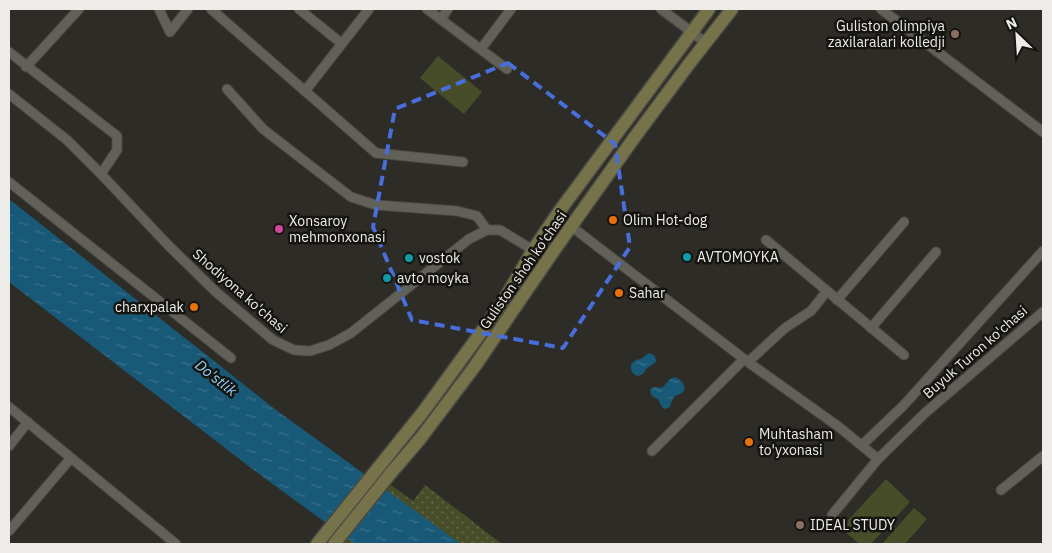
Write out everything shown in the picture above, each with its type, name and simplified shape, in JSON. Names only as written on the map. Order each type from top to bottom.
[{"type":"main road","name":"Guliston shoh ko'chasi","points":[[334,544],[423,412],[501,305],[569,197],[709,9]]},
{"type":"main road","name":"Guliston shoh ko'chasi","points":[[317,544],[385,470],[420,439],[475,366],[634,138],[732,9]]},
{"type":"street","points":[[26,67],[79,9]]},
{"type":"street","points":[[159,9],[170,32],[188,9]]},
{"type":"street","points":[[211,9],[376,153],[463,162]]},
{"type":"street","points":[[299,9],[341,43]]},
{"type":"street","points":[[305,91],[369,9]]},
{"type":"street","points":[[428,9],[507,69]]},
{"type":"street","points":[[440,19],[448,9]]},
{"type":"street","points":[[481,49],[511,9]]},
{"type":"street","points":[[661,9],[706,42]]},
{"type":"street","points":[[881,9],[1043,132]]},
{"type":"street","points":[[9,52],[117,136],[116,150],[101,174]]},
{"type":"street","points":[[227,89],[263,129],[351,197],[376,205],[457,211],[477,216],[487,230],[500,230],[534,250]]},
{"type":"street","name":"Shodiyona ko'chasi","points":[[9,94],[66,140],[216,292],[273,340],[294,350],[310,351],[330,345],[351,333],[468,239],[487,230]]},
{"type":"street","points":[[9,182],[231,358]]},
{"type":"street","points":[[837,300],[904,222]]},
{"type":"street","points":[[572,227],[746,361],[839,427],[878,459]]},
{"type":"street","points":[[766,240],[904,355]]},
{"type":"street","points":[[862,445],[903,406],[1043,251]]},
{"type":"street","points":[[871,328],[936,252]]},
{"type":"street","points":[[652,450],[746,361],[785,328],[812,311],[827,291]]},
{"type":"street","name":"Buyuk Turon ko'chasi","points":[[832,515],[878,459],[925,413],[1043,312]]},
{"type":"street","points":[[9,407],[171,543]]},
{"type":"street","points":[[9,446],[28,422]]},
{"type":"street","points":[[1002,490],[1043,456]]},
{"type":"street","points":[[9,531],[71,458]]},
{"type":"highlighted area","points":[[508,63],[615,144],[630,247],[563,348],[412,320],[373,227],[395,109]]},
{"type":"green space","points":[[438,56],[482,92],[464,114],[420,78]]},
{"type":"green space","points":[[886,479],[910,502],[871,544],[859,544],[841,528]]},
{"type":"green space","points":[[391,485],[413,501],[425,485],[502,544],[342,544]]},
{"type":"green space","points":[[914,508],[927,519],[905,544],[882,544]]},
{"type":"water","name":"Do'stlik","points":[[9,199],[276,410],[461,544],[355,544],[263,477],[9,282]]},
{"type":"water","points":[[649,353],[655,356],[656,362],[646,369],[643,374],[638,376],[634,374],[631,370],[631,364]]},
{"type":"water","points":[[675,377],[683,383],[684,390],[674,397],[670,407],[664,409],[650,391],[654,387],[663,387],[670,379]]},
{"type":"place","name":"Guliston olimpiya zaxilaralari kolledji","points":[[955,34]]},
{"type":"place","name":"Olim Hot-dog","points":[[613,220]]},
{"type":"place","name":"Xonsaroy mehmonxonasi","points":[[279,229]]},
{"type":"place","name":"AVTOMOYKA","points":[[687,257]]},
{"type":"place","name":"vostok","points":[[409,258]]},
{"type":"place","name":"avto moyka","points":[[387,278]]},
{"type":"place","name":"Sahar","points":[[619,293]]},
{"type":"place","name":"charxpalak","points":[[194,307]]},
{"type":"place","name":"Muhtasham to'yxonasi","points":[[749,442]]},
{"type":"place","name":"IDEAL STUDY","points":[[800,525]]}]
